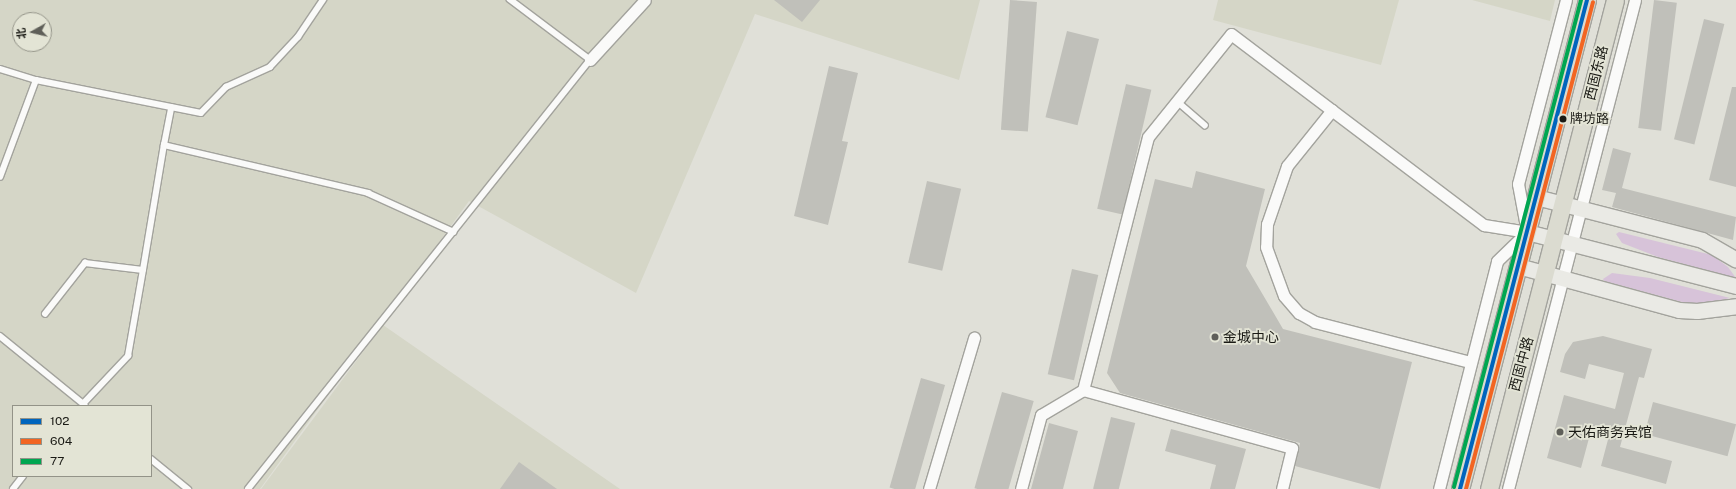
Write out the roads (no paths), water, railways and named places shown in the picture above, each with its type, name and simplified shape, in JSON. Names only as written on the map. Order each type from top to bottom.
[{"type":"main road","name":"西固东路","points":[[1527,232],[1587,0]]},
{"type":"main road","name":"西固东路","points":[[1554,239],[1571,206],[1615,0]]},
{"type":"main road","name":"西固中路","points":[[1460,489],[1527,232]]},
{"type":"main road","name":"西固中路","points":[[1489,489],[1554,239]]},
{"type":"street","points":[[590,60],[645,0]]},
{"type":"street","points":[[1527,232],[1518,184],[1566,0]]},
{"type":"street","points":[[1508,489],[1572,244],[1571,206],[1634,0]]},
{"type":"street","points":[[1021,489],[1041,415],[1083,390],[1148,137],[1231,34],[1484,225],[1527,232],[1736,286]]},
{"type":"street","points":[[1332,110],[1287,166],[1267,224],[1266,247],[1284,296],[1299,313],[1315,322],[1470,362]]},
{"type":"street","points":[[1536,197],[1702,240],[1736,260]]},
{"type":"street","points":[[1439,489],[1470,362],[1497,261],[1527,232]]},
{"type":"street","points":[[1518,266],[1544,275],[1679,310],[1697,311],[1736,306]]},
{"type":"street","points":[[929,489],[974,338]]},
{"type":"street","points":[[1083,390],[1292,448],[1282,489]]},
{"type":"lane","points":[[0,69],[36,80],[201,113],[226,87],[270,67],[298,36],[323,0]]},
{"type":"lane","points":[[248,489],[454,232],[477,198],[590,60],[510,0]]},
{"type":"lane","points":[[0,177],[36,80]]},
{"type":"lane","points":[[1177,101],[1205,125]]},
{"type":"lane","points":[[0,336],[85,405],[128,356],[171,108]]},
{"type":"lane","points":[[164,145],[368,193],[454,232]]},
{"type":"lane","points":[[45,314],[85,263],[143,270]]},
{"type":"lane","points":[[152,460],[188,489]]},
{"type":"lane","points":[[13,489],[22,477]]},
{"type":"place","name":"牌坊路","points":[[1563,119]]},
{"type":"place","name":"金城中心","points":[[1215,337]]},
{"type":"place","name":"天佑商务宾馆","points":[[1560,432]]}]
